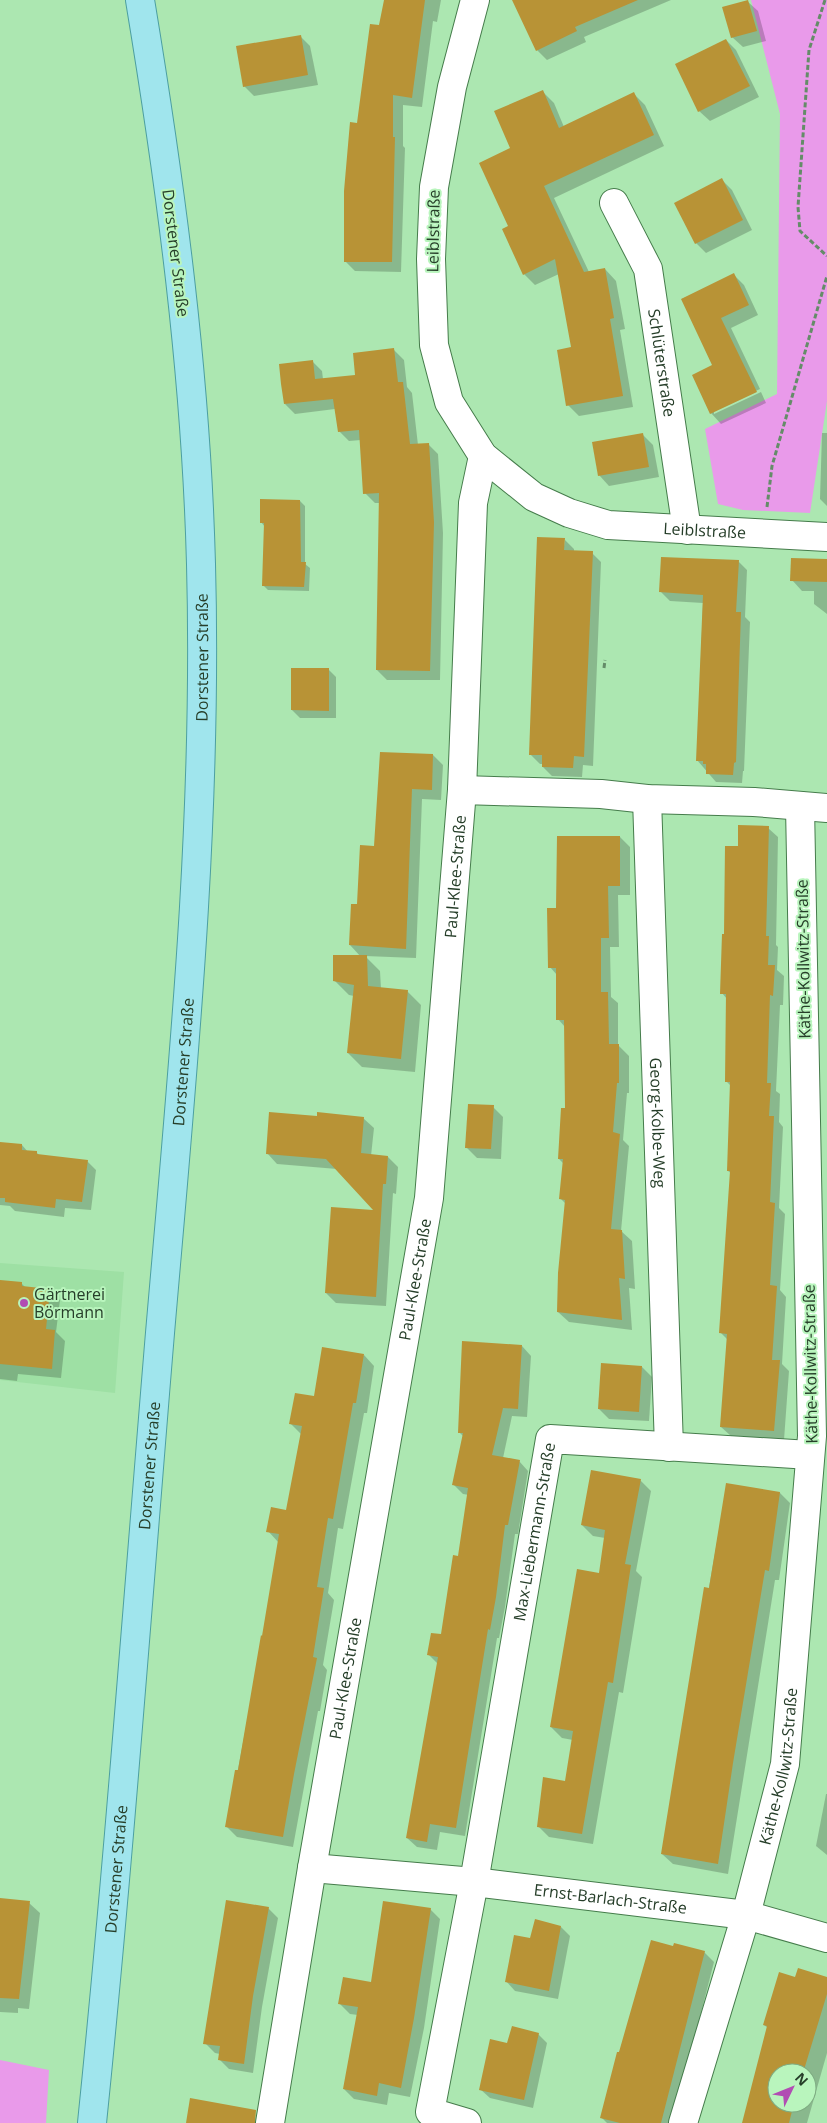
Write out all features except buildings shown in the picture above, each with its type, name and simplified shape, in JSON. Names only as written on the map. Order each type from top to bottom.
[{"type":"main road","name":"Dorstener Straße","points":[[92,2123],[178,1126],[195,898],[201,729],[201,564],[194,420],[177,257],[154,86],[140,0]]},
{"type":"street","name":"Leiblstraße","points":[[474,0],[452,87],[434,186],[431,259],[434,345],[449,402],[482,456],[534,497],[569,513],[608,525],[827,537]]},
{"type":"street","name":"Schlüterstraße","points":[[614,203],[648,269],[687,530]]},
{"type":"street","points":[[462,790],[473,503],[482,456]]},
{"type":"street","name":"Paul-Klee-Straße","points":[[270,2123],[312,1868],[429,1198],[462,790],[601,794],[647,799],[754,802],[827,808]]},
{"type":"street","name":"Georg-Kolbe-Weg","points":[[647,799],[669,1447]]},
{"type":"street","name":"Käthe-Kollwitz-Straße","points":[[746,1915],[785,1764],[812,1436],[800,806]]},
{"type":"street","name":"Max-Liebermann-Straße","points":[[474,1882],[550,1439],[810,1455]]},
{"type":"street","name":"Ernst-Barlach-Straße","points":[[312,1868],[474,1882],[746,1915],[827,1938]]},
{"type":"street","points":[[467,2123],[430,2112],[474,1882]]},
{"type":"street","points":[[684,2123],[746,1915]]},
{"type":"path","points":[[824,0],[809,50],[798,206],[800,231],[827,256]]},
{"type":"path","points":[[762,534],[772,466],[827,276]]},
{"type":"path","points":[[604,668],[605,660]]},
{"type":"shaded area","points":[[751,0],[827,0],[827,401],[810,513],[743,510],[718,504],[705,429],[777,394],[780,114]]},
{"type":"shaded area","points":[[0,1263],[124,1272],[115,1393],[0,1380]]},
{"type":"shaded area","points":[[0,2060],[49,2070],[46,2123],[0,2123]]},
{"type":"place","name":"Gärtnerei Börmann","points":[[24,1303]]}]
